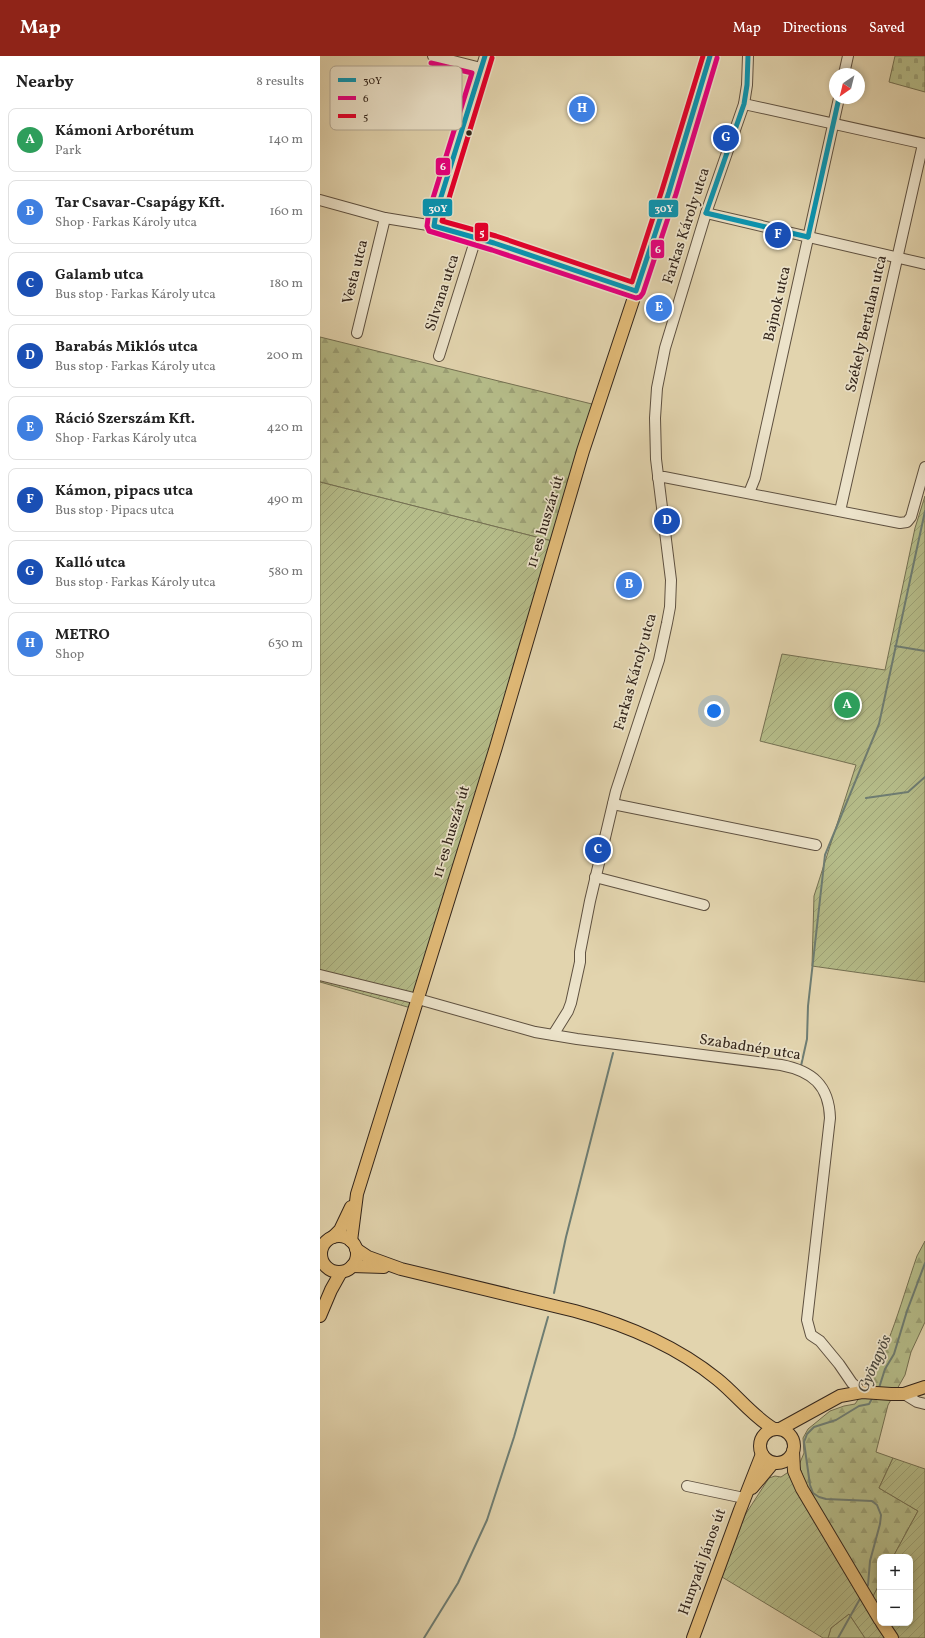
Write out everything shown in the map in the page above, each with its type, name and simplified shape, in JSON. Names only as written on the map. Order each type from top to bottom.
[{"type":"main road","name":"11-es huszár út","points":[[357,1194],[498,739],[583,451],[669,192],[710,56]]},
{"type":"main road","points":[[357,1194],[353,1245],[356,1255],[352,1266],[347,1270],[340,1272],[334,1271],[328,1268],[321,1259],[321,1249],[326,1241],[340,1230],[357,1194]]},
{"type":"main road","points":[[333,1237],[339,1236],[368,1257],[401,1269],[575,1311],[624,1326],[678,1351],[705,1369],[726,1386],[765,1424],[788,1433],[793,1446],[794,1471],[802,1489],[877,1615]]},
{"type":"main road","points":[[352,1266],[401,1269]]},
{"type":"main road","points":[[320,1313],[328,1268]]},
{"type":"main road","points":[[320,1316],[340,1272]]},
{"type":"main road","points":[[802,1489],[777,1463],[767,1460],[762,1454],[760,1448],[762,1438],[767,1432],[777,1429],[814,1411],[840,1396],[871,1392],[904,1394],[925,1388]]},
{"type":"main road","points":[[740,1401],[762,1438]]},
{"type":"main road","points":[[744,1498],[777,1463],[789,1458],[802,1423],[814,1411]]},
{"type":"main road","name":"Hunyadi János út","points":[[693,1638],[744,1498],[762,1454]]},
{"type":"main road","points":[[884,1626],[892,1638]]},
{"type":"street","points":[[433,56],[481,68]]},
{"type":"street","points":[[462,129],[485,56]]},
{"type":"street","name":"Farkas Károly utca","points":[[553,1035],[565,1016],[570,1003],[613,804],[658,660],[670,607],[671,580],[656,459],[655,418],[660,370],[669,332],[706,213],[744,104],[747,85],[748,56]]},
{"type":"street","points":[[845,68],[848,56]]},
{"type":"street","points":[[744,104],[924,144]]},
{"type":"street","name":"Bajnok utca","points":[[749,494],[754,478],[838,104]]},
{"type":"street","points":[[434,226],[436,213],[462,130]]},
{"type":"street","name":"Székely Bertalan utca","points":[[840,511],[924,144]]},
{"type":"street","points":[[320,200],[385,218],[434,226],[476,238],[636,291]]},
{"type":"street","points":[[706,213],[925,264]]},
{"type":"street","name":"Vesta utca","points":[[357,333],[385,218]]},
{"type":"street","name":"Silvana utca","points":[[439,356],[476,238]]},
{"type":"street","points":[[658,478],[664,477],[900,523],[907,522],[911,517],[925,467]]},
{"type":"street","points":[[613,804],[816,845]]},
{"type":"street","points":[[596,877],[704,905]]},
{"type":"street","name":"Szabadnép utca","points":[[320,975],[418,999],[518,1028],[553,1035],[789,1067],[806,1073],[822,1086],[829,1102],[830,1118],[807,1320],[811,1335],[820,1341],[852,1383],[871,1392]]},
{"type":"street","points":[[840,1396],[846,1388],[846,1374]]},
{"type":"street","points":[[925,1388],[920,1399],[925,1404]]},
{"type":"street","points":[[904,1394],[917,1402],[925,1404]]},
{"type":"street","points":[[687,1486],[744,1498]]},
{"type":"green space","points":[[895,56],[925,56],[925,92],[889,82]]},
{"type":"green space","points":[[320,337],[596,405],[552,541],[320,482]]},
{"type":"green space","points":[[320,482],[552,541],[515,674],[411,1008],[320,982]]},
{"type":"green space","points":[[925,496],[925,982],[812,966],[814,896],[856,765],[760,741],[782,654],[885,670],[915,528]]},
{"type":"green space","points":[[925,1241],[925,1322],[911,1352],[905,1375],[888,1405],[876,1452],[893,1458],[879,1488],[918,1511],[895,1554],[877,1554],[877,1589],[872,1599],[807,1489],[799,1465],[804,1453],[803,1438],[808,1429],[830,1411],[855,1404],[866,1387],[884,1351],[917,1256]]},
{"type":"green space","points":[[893,1458],[925,1469],[925,1638],[865,1638],[849,1614],[831,1628],[828,1638],[823,1638],[722,1577],[745,1515],[769,1478],[775,1476],[781,1477],[799,1465],[807,1489],[872,1598],[877,1589],[877,1626],[913,1626],[913,1554],[895,1554],[918,1511],[879,1488]]},
{"type":"green space","points":[[849,1614],[865,1638],[828,1638],[831,1628]]},
{"type":"waterway","points":[[801,1066],[807,1039],[808,1006],[825,855],[879,724],[925,511]]},
{"type":"waterway","points":[[895,646],[925,651]]},
{"type":"waterway","points":[[866,798],[908,792],[925,777]]},
{"type":"waterway","points":[[554,1293],[566,1237],[613,1053]]},
{"type":"waterway","name":"Gyöngyös","points":[[879,1388],[885,1369],[894,1354],[907,1311],[925,1263]]},
{"type":"waterway","points":[[424,1638],[458,1583],[487,1520],[514,1437],[548,1317]]},
{"type":"waterway","name":"Gyöngyös","points":[[866,1588],[868,1585],[870,1561],[880,1524],[881,1515],[877,1505],[872,1501],[826,1499],[813,1493],[810,1485],[804,1442],[807,1434],[814,1427],[836,1420],[859,1406],[869,1404],[873,1397]]},
{"type":"waterway","name":"Gyöngyös","points":[[838,1638],[861,1597]]},
{"type":"transit line","name":"30Y","points":[[462,130],[485,56]]},
{"type":"transit line","name":"5","points":[[492,58],[442,221],[496,236],[632,282],[703,56]]},
{"type":"transit line","name":"30Y","points":[[462,130],[436,213],[434,226],[494,243],[636,291],[669,192],[710,56]]},
{"type":"transit line","name":"30Y","points":[[706,213],[744,104],[747,85],[748,56]]},
{"type":"transit line","name":"6","points":[[454,130],[429,211],[427,226],[429,231],[492,250],[636,298],[640,297],[643,293],[676,194],[717,58]]},
{"type":"transit line","name":"6","points":[[431,63],[443,66]]},
{"type":"transit line","name":"6","points":[[462,71],[472,73],[462,105]]},
{"type":"transit line","name":"30Y","points":[[808,237],[838,104]]},
{"type":"transit line","name":"30Y","points":[[706,213],[808,237]]},
{"type":"place","name":"METRO","points":[[582,109]]},
{"type":"place","name":"Kalló utca","points":[[726,138]]},
{"type":"place","name":"Kámon, pipacs utca","points":[[778,235]]},
{"type":"place","name":"Ráció Szerszám Kft.","points":[[659,308]]},
{"type":"place","name":"Barabás Miklós utca","points":[[667,521]]},
{"type":"place","name":"Tar Csavar-Csapágy Kft.","points":[[629,585]]},
{"type":"place","name":"Kámoni Arborétum","points":[[847,705]]},
{"type":"place","name":"Galamb utca","points":[[598,850]]}]
